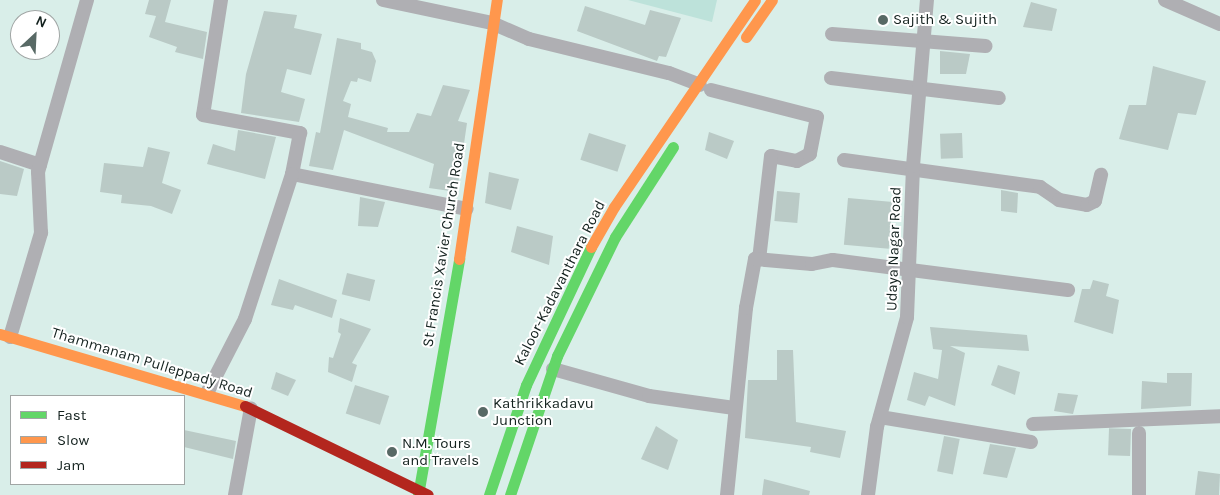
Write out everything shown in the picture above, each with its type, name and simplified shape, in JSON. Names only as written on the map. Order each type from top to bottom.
[{"type":"main road","name":"St Francis Xavier Church Road","points":[[422,493],[467,209],[492,22],[497,0]]},
{"type":"main road","name":"Kaloor-Kadavanthara Road","points":[[488,495],[526,385],[588,253],[614,207],[708,89],[754,0]]},
{"type":"main road","points":[[737,51],[772,0]]},
{"type":"main road","name":"Kaloor-Kadavanthara Road","points":[[510,495],[553,369],[615,237],[678,138]]},
{"type":"main road","name":"Thammanam Pulleppady Road","points":[[5,336],[207,393],[251,408],[422,493]]},
{"type":"street","points":[[5,336],[41,233],[40,165],[87,0]]},
{"type":"street","points":[[207,393],[245,319],[292,174],[300,133],[203,115],[221,0]]},
{"type":"street","points":[[383,0],[492,22],[529,38],[669,73],[708,89],[817,117],[810,154],[797,161],[772,156],[759,259],[756,259],[746,308],[734,408],[727,495]]},
{"type":"street","name":"Udaya Nagar Road","points":[[868,495],[880,417],[908,317],[913,166],[922,89],[922,41],[927,0]]},
{"type":"street","points":[[1164,0],[1220,24]]},
{"type":"street","points":[[832,34],[986,46]]},
{"type":"street","points":[[831,78],[1000,98]]},
{"type":"street","points":[[0,152],[40,165]]},
{"type":"street","points":[[844,160],[913,166],[1040,187],[1059,200],[1087,205],[1095,201],[1101,175]]},
{"type":"street","points":[[292,174],[467,209]]},
{"type":"street","points":[[759,259],[812,264],[833,260],[1068,290]]},
{"type":"street","points":[[553,369],[649,396],[734,408]]},
{"type":"street","points":[[235,495],[251,408]]},
{"type":"street","points":[[1033,424],[1220,416]]},
{"type":"street","points":[[880,417],[1031,442]]},
{"type":"street","points":[[1139,433],[1139,495]]},
{"type":"green space","points":[[628,0],[717,0],[712,22]]},
{"type":"building","points":[[149,0],[171,0],[165,22],[207,32],[203,59],[175,52],[177,47],[149,37],[156,16],[145,14]]},
{"type":"building","points":[[1031,2],[1057,9],[1052,31],[1023,27]]},
{"type":"building","points":[[585,6],[645,25],[650,10],[681,18],[666,57],[659,56],[657,61],[577,31]]},
{"type":"building","points":[[264,11],[297,15],[294,28],[322,34],[311,75],[287,69],[281,92],[305,99],[299,122],[241,113],[246,74]]},
{"type":"building","points":[[337,38],[361,43],[361,49],[372,52],[376,61],[371,82],[358,78],[357,82],[351,81],[343,101],[351,104],[348,117],[388,128],[387,132],[409,132],[417,113],[431,116],[443,85],[470,90],[458,121],[467,123],[457,192],[429,188],[434,164],[344,130],[333,170],[309,166],[316,132],[320,133]]},
{"type":"building","points":[[940,51],[970,54],[966,74],[940,74]]},
{"type":"building","points":[[1153,66],[1206,81],[1196,115],[1178,113],[1168,150],[1119,139],[1129,105],[1146,105]]},
{"type":"building","points":[[238,130],[276,137],[265,179],[207,164],[213,144],[235,151]]},
{"type":"building","points":[[709,132],[734,141],[727,159],[705,150]]},
{"type":"building","points":[[589,133],[626,145],[617,172],[580,160]]},
{"type":"building","points":[[962,133],[963,158],[941,159],[940,134]]},
{"type":"building","points":[[148,147],[170,152],[162,183],[181,190],[172,214],[151,206],[121,203],[122,195],[100,192],[104,163],[143,167]]},
{"type":"building","points":[[0,161],[24,169],[17,196],[0,194]]},
{"type":"building","points":[[489,172],[519,179],[511,210],[485,203]]},
{"type":"building","points":[[1001,190],[1018,193],[1017,213],[1001,211]]},
{"type":"building","points":[[777,191],[800,193],[797,223],[774,221]]},
{"type":"building","points":[[360,197],[385,202],[378,227],[358,226]]},
{"type":"building","points":[[848,198],[893,202],[889,249],[844,245]]},
{"type":"building","points":[[517,226],[553,236],[549,265],[511,252]]},
{"type":"building","points":[[347,273],[375,280],[370,301],[342,294]]},
{"type":"building","points":[[279,279],[337,300],[332,318],[295,305],[293,310],[271,305]]},
{"type":"building","points":[[1093,280],[1109,284],[1106,296],[1119,300],[1113,334],[1074,322],[1082,289],[1090,289]]},
{"type":"building","points":[[340,318],[371,329],[352,363],[357,365],[352,382],[328,372],[329,357],[333,358],[341,334],[338,332]]},
{"type":"building","points":[[930,327],[1027,335],[1029,351],[950,346],[965,353],[955,406],[929,396],[925,406],[907,400],[914,372],[938,379],[942,350],[933,349]]},
{"type":"building","points":[[777,350],[793,350],[796,422],[846,431],[840,458],[810,452],[811,447],[745,438],[748,380],[777,380]]},
{"type":"building","points":[[998,365],[1020,372],[1015,395],[991,385]]},
{"type":"building","points":[[276,372],[296,380],[288,396],[271,389]]},
{"type":"building","points":[[1167,373],[1192,373],[1191,406],[1141,409],[1142,381],[1167,383]]},
{"type":"building","points":[[355,385],[389,396],[380,425],[346,414]]},
{"type":"building","points":[[1058,393],[1078,395],[1073,414],[1054,411]]},
{"type":"building","points":[[656,426],[678,440],[668,470],[641,459]]},
{"type":"building","points":[[1109,428],[1131,429],[1130,456],[1108,455]]},
{"type":"building","points":[[185,430],[236,441],[233,459],[185,447]]},
{"type":"building","points":[[944,436],[960,439],[953,474],[937,471]]},
{"type":"building","points":[[990,444],[1016,448],[1007,478],[983,474]]},
{"type":"building","points":[[1198,471],[1220,474],[1219,495],[1195,495]]},
{"type":"building","points":[[764,479],[810,491],[809,495],[762,495]]},
{"type":"traffic: fast","points":[[510,495],[557,356],[615,237],[673,147]]},
{"type":"traffic: fast","points":[[489,495],[526,385],[591,247]]},
{"type":"traffic: fast","points":[[418,495],[459,259]]},
{"type":"traffic: slow","points":[[459,259],[497,0]]},
{"type":"traffic: slow","points":[[591,247],[614,207],[755,0]]},
{"type":"traffic: slow","points":[[746,37],[772,0]]},
{"type":"traffic: slow","points":[[0,334],[245,406]]},
{"type":"traffic: jam","points":[[245,406],[428,495]]},
{"type":"place","name":"Sajith & Sujith","points":[[883,20]]},
{"type":"place","name":"Kathrikkadavu Junction","points":[[483,412]]},
{"type":"place","name":"N.M. Tours and Travels","points":[[392,452]]}]
